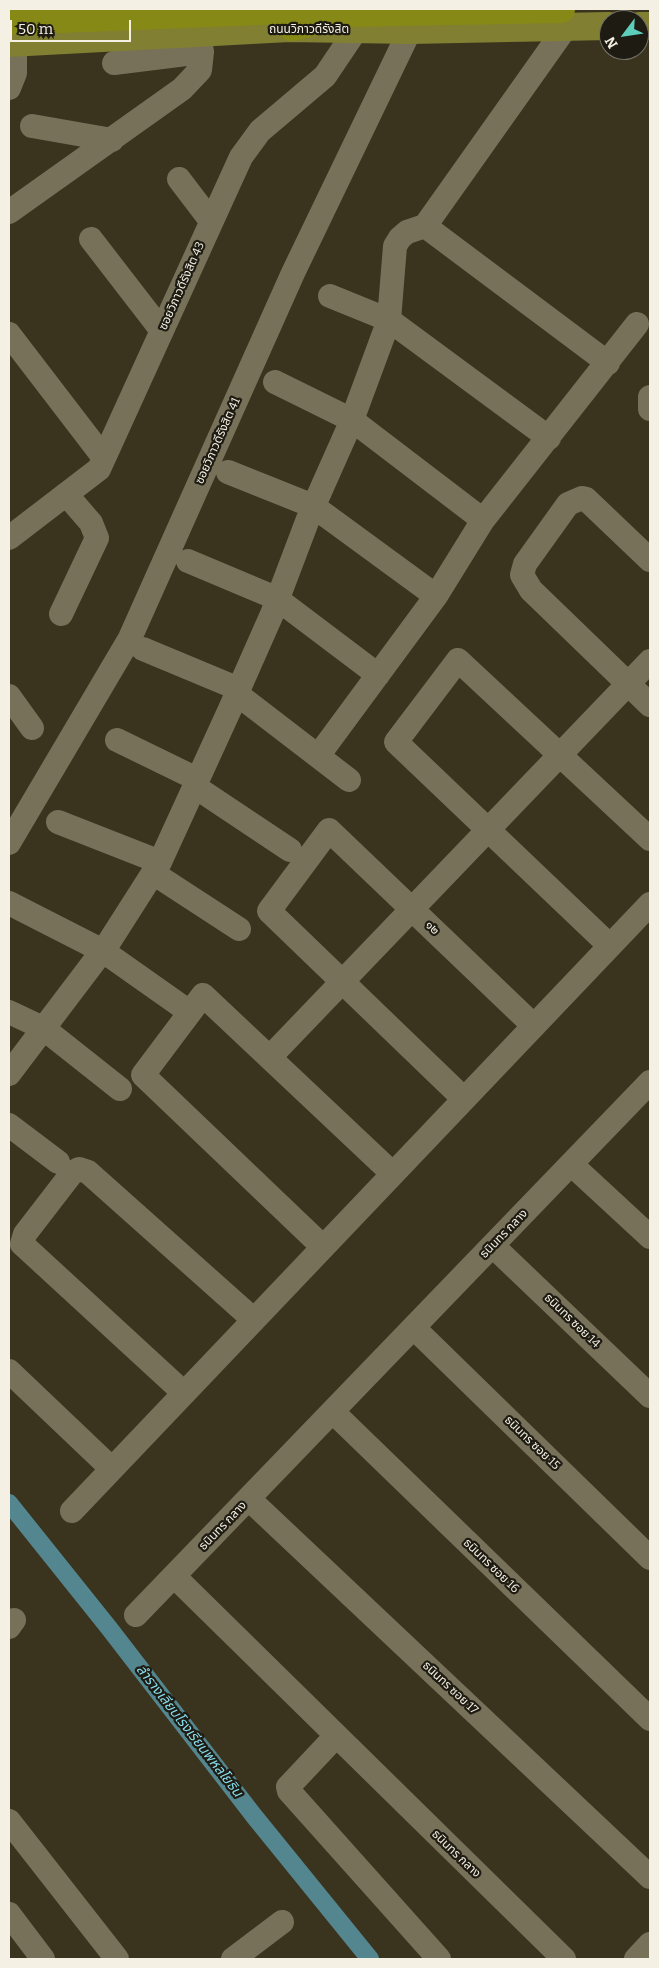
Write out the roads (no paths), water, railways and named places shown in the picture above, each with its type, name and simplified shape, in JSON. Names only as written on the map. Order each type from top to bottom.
[{"type":"highway","name":"ถนนวิภาวดีรังสิต","points":[[11,36],[311,9]]},
{"type":"highway","points":[[289,28],[350,13],[564,18]]},
{"type":"main road","name":"ถนนวิภาวดีรังสิต","points":[[11,36],[200,43],[289,28],[410,30],[564,18],[599,24]]},
{"type":"street","points":[[9,1074],[103,951],[157,868],[272,614],[276,598],[313,506],[352,420],[389,320],[395,246],[407,232],[425,226],[564,18]]},
{"type":"street","name":"ซอยวิภาวดีรังสิต 43","points":[[13,526],[66,494],[99,469],[241,157],[260,131],[325,76],[356,30]]},
{"type":"street","name":"ซอยวิภาวดีรังสิต 41","points":[[9,842],[130,638],[293,273],[410,30]]},
{"type":"street","points":[[9,88],[15,73],[11,36]]},
{"type":"street","points":[[9,212],[182,89],[200,70],[200,43],[114,63]]},
{"type":"street","points":[[32,126],[112,140]]},
{"type":"street","points":[[179,179],[211,222]]},
{"type":"street","points":[[425,226],[608,363]]},
{"type":"street","points":[[91,239],[162,330]]},
{"type":"street","points":[[330,296],[389,320],[549,438]]},
{"type":"street","points":[[318,756],[436,596],[483,520],[637,324]]},
{"type":"street","points":[[9,334],[104,458]]},
{"type":"street","points":[[275,382],[352,420],[483,520]]},
{"type":"street","points":[[650,397],[650,409]]},
{"type":"street","points":[[228,472],[313,506],[436,596]]},
{"type":"street","points":[[61,614],[97,538],[91,523],[66,494]]},
{"type":"street","points":[[650,560],[586,499],[582,498],[568,504],[526,564],[522,575],[532,590],[650,705]]},
{"type":"street","points":[[188,561],[276,598],[378,675]]},
{"type":"street","points":[[144,649],[238,691],[349,780]]},
{"type":"street","points":[[610,946],[396,742],[458,660],[650,838]]},
{"type":"street","points":[[270,1057],[650,661]]},
{"type":"street","points":[[9,696],[32,728]]},
{"type":"street","points":[[117,740],[196,782],[290,850]]},
{"type":"street","points":[[58,822],[157,868],[239,929]]},
{"type":"street","name":"๑๒","points":[[342,984],[269,912],[329,830],[534,1026]]},
{"type":"street","points":[[9,903],[103,951],[181,1006]]},
{"type":"street","points":[[72,1511],[650,904]]},
{"type":"street","points":[[342,984],[464,1099]]},
{"type":"street","points":[[323,1247],[143,1075],[203,995],[393,1174]]},
{"type":"street","points":[[9,1012],[43,1028],[120,1088]]},
{"type":"street","name":"ธนินทร กลาง","points":[[564,1959],[175,1577],[650,1082]]},
{"type":"street","points":[[9,1125],[58,1162]]},
{"type":"street","points":[[571,1164],[650,1237]]},
{"type":"street","points":[[184,1393],[29,1253],[22,1244],[25,1234],[72,1173],[79,1169],[88,1172],[254,1320]]},
{"type":"street","name":"ธนินทร ซอย 14","points":[[493,1246],[650,1396]]},
{"type":"street","name":"ธนินทร ซอย 15","points":[[414,1328],[650,1558]]},
{"type":"street","points":[[9,1371],[112,1469]]},
{"type":"street","name":"ธนินทร ซอย 16","points":[[333,1412],[650,1719]]},
{"type":"street","name":"ธนินทร ซอย 17","points":[[249,1499],[650,1877]]},
{"type":"street","points":[[136,1615],[175,1577]]},
{"type":"street","points":[[336,1736],[288,1787],[289,1791],[439,1959]]},
{"type":"street","points":[[9,1821],[117,1959]]},
{"type":"street","points":[[9,1914],[43,1959]]},
{"type":"street","points":[[233,1959],[282,1922]]},
{"type":"street","points":[[636,1959],[650,1944]]},
{"type":"waterway","name":"ลำรางเลียบโรงเรียนพหลโยธิน","points":[[9,1503],[109,1628],[254,1816],[370,1959]]}]
